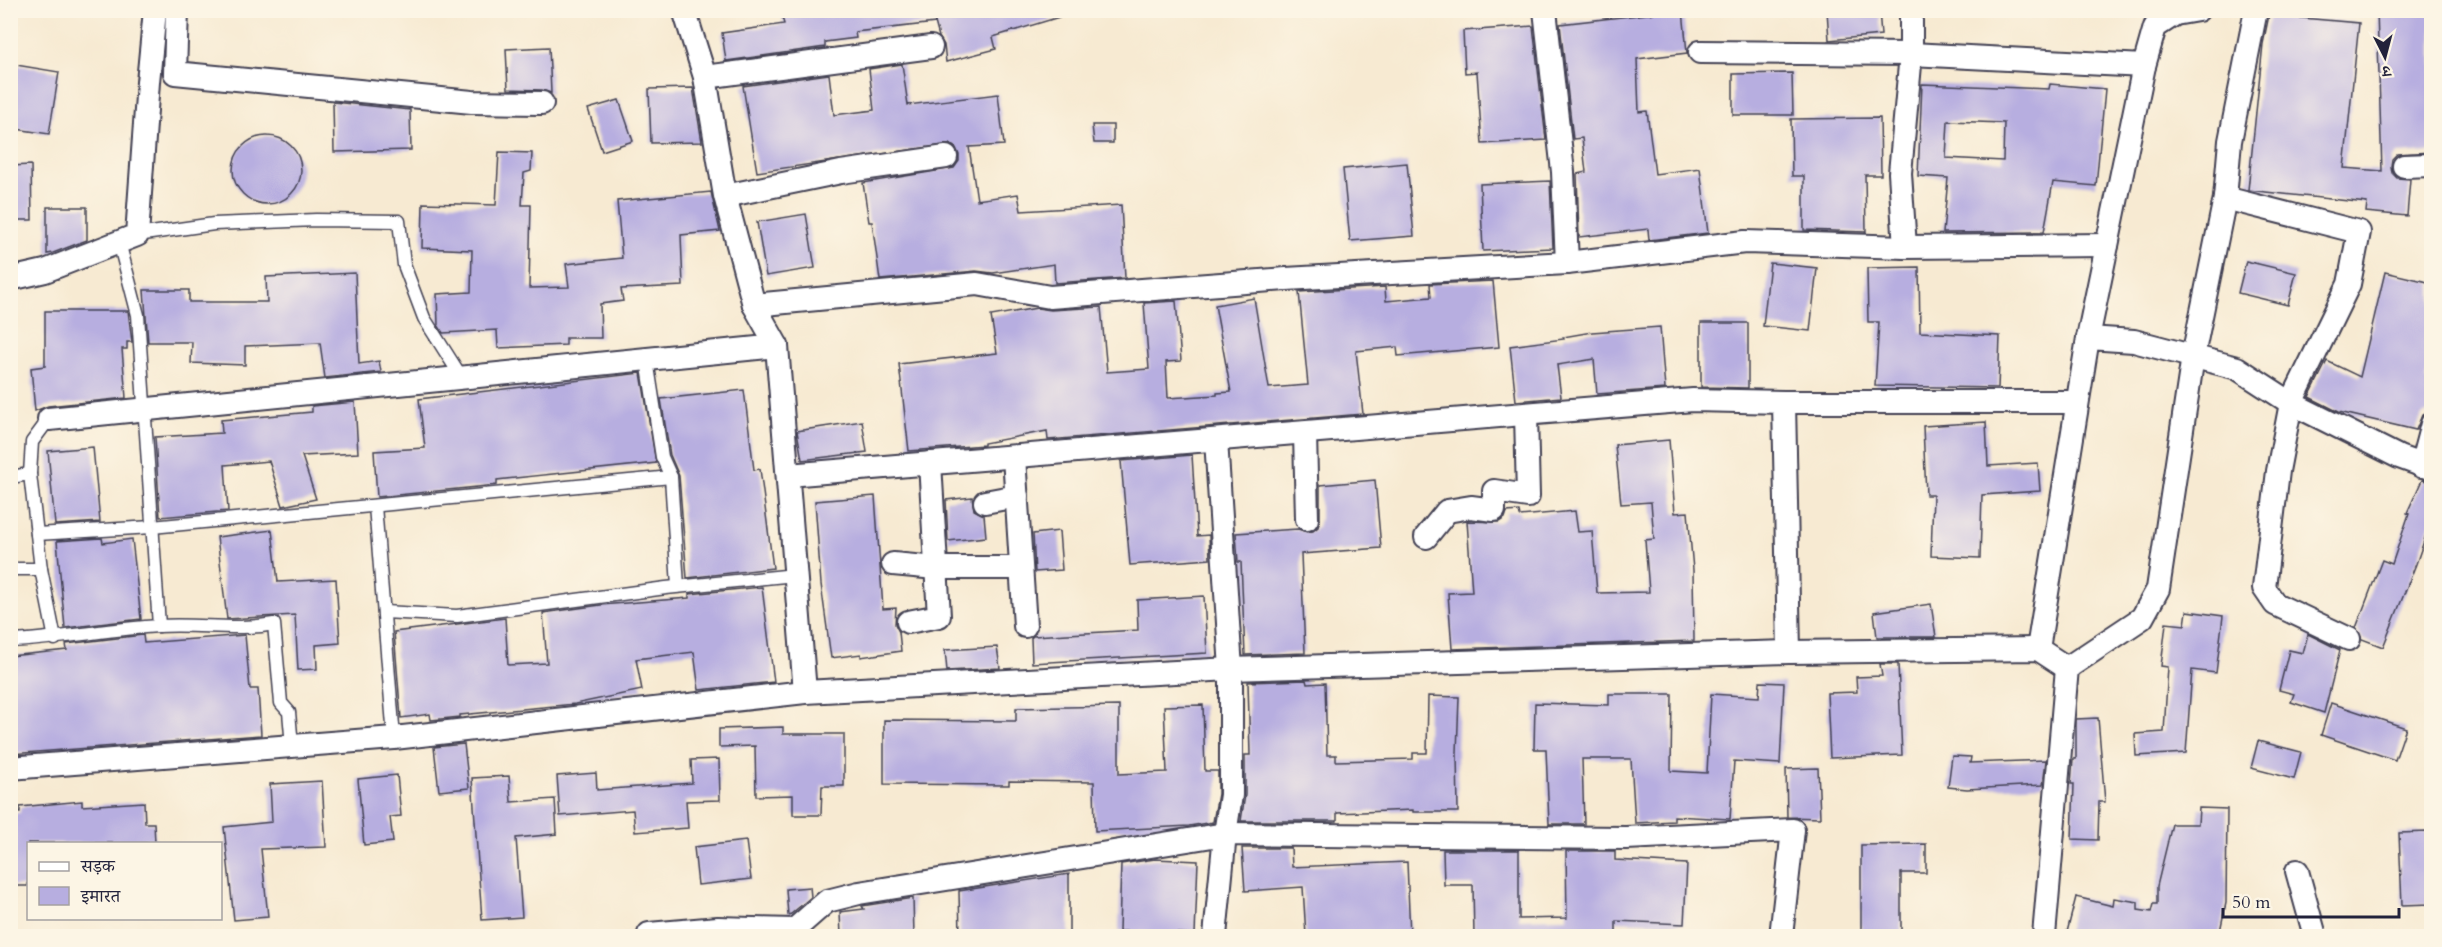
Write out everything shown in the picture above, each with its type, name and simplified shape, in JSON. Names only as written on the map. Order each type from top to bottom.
[{"type":"street","points":[[10,279],[45,271],[128,238],[155,10]]},
{"type":"street","points":[[177,10],[175,73],[472,102],[542,103]]},
{"type":"street","points":[[684,10],[705,77],[725,196],[753,305],[777,346],[805,692]]},
{"type":"street","points":[[1545,10],[1563,172],[1567,263]]},
{"type":"street","points":[[1905,247],[1900,173],[1911,54],[1911,10]]},
{"type":"street","points":[[2038,649],[2088,338],[2144,66],[2149,19],[2198,10]]},
{"type":"street","points":[[2067,668],[2142,618],[2158,589],[2193,356],[2225,198],[2230,141],[2256,10]]},
{"type":"street","points":[[705,77],[931,47]]},
{"type":"street","points":[[1700,52],[1911,54],[2144,66]]},
{"type":"street","points":[[725,196],[841,172],[946,157]]},
{"type":"street","points":[[2404,166],[2432,165]]},
{"type":"street","points":[[2225,198],[2359,232],[2349,284],[2291,403],[2278,471],[2264,588],[2275,604],[2349,639]]},
{"type":"street","points":[[753,305],[977,284],[1050,297],[1286,279],[1567,263],[1745,242],[1905,247],[2107,245]]},
{"type":"street","points":[[2088,338],[2134,341],[2237,368],[2291,403],[2426,468],[2432,424]]},
{"type":"street","points":[[49,419],[777,346]]},
{"type":"street","points":[[788,475],[1693,400],[2077,402]]},
{"type":"street","points":[[1784,402],[1790,652]]},
{"type":"street","points":[[1426,537],[1447,511],[1471,507],[1494,510],[1494,491],[1528,496],[1526,414]]},
{"type":"street","points":[[1305,433],[1307,519]]},
{"type":"street","points":[[1215,936],[1231,795],[1232,669],[1216,440]]},
{"type":"street","points":[[1014,457],[1025,626]]},
{"type":"street","points":[[908,622],[939,616],[930,464]]},
{"type":"street","points":[[986,502],[1017,496]]},
{"type":"street","points":[[893,564],[936,568],[1021,568]]},
{"type":"street","points":[[10,768],[394,738],[805,692],[1232,669],[1790,652],[2038,649],[2067,668]]},
{"type":"street","points":[[2044,936],[2067,668]]},
{"type":"street","points":[[649,936],[649,934],[718,928],[794,933],[827,901],[859,893],[1225,834],[1626,838],[1793,830],[1781,936]]},
{"type":"street","points":[[2297,871],[2315,936]]},
{"type":"lane","points":[[159,626],[138,315],[128,238],[214,224],[316,220],[399,221],[404,265],[424,318],[462,378]]},
{"type":"lane","points":[[647,360],[662,458],[671,477],[678,586]]},
{"type":"lane","points":[[49,419],[32,442],[30,474],[41,569],[55,639]]},
{"type":"lane","points":[[10,477],[30,474]]},
{"type":"lane","points":[[37,534],[152,527],[671,477]]},
{"type":"lane","points":[[375,506],[394,738]]},
{"type":"lane","points":[[10,569],[41,569]]},
{"type":"lane","points":[[384,612],[458,616],[678,586],[795,575]]},
{"type":"lane","points":[[10,641],[55,639],[159,626],[255,628],[274,624],[281,703],[289,712],[292,746]]},
{"type":"building","points":[[780,10],[1065,10],[1066,15],[993,37],[996,49],[946,62],[944,45],[939,37],[934,18],[935,23],[855,32],[856,38],[825,42],[825,47],[726,61],[722,33],[784,24]]},
{"type":"building","points":[[1683,10],[1687,53],[1637,59],[1639,112],[1647,111],[1655,174],[1700,168],[1708,233],[1649,240],[1648,229],[1579,237],[1577,174],[1586,172],[1582,138],[1573,139],[1560,24]]},
{"type":"building","points":[[1827,10],[1879,10],[1881,35],[1829,40]]},
{"type":"building","points":[[2377,10],[2432,10],[2432,152],[2397,154],[2392,159],[2391,166],[2392,173],[2397,178],[2410,179],[2407,216],[2366,212],[2367,203],[2248,190],[2263,44],[2269,15],[2359,23],[2344,168],[2382,171]]},
{"type":"building","points":[[1533,26],[1546,140],[1482,144],[1477,72],[1465,73],[1463,31]]},
{"type":"building","points":[[549,47],[551,93],[542,90],[508,89],[506,49]]},
{"type":"building","points":[[10,64],[59,72],[49,134],[10,128]]},
{"type":"building","points":[[902,64],[908,105],[998,94],[1004,145],[969,147],[977,200],[1018,194],[1021,211],[1121,205],[1125,278],[1055,283],[1054,264],[993,273],[976,271],[880,280],[872,222],[869,222],[863,183],[954,168],[959,161],[959,155],[956,148],[950,144],[757,172],[743,86],[829,74],[834,115],[874,110],[869,69]]},
{"type":"building","points":[[1792,73],[1793,115],[1733,115],[1733,74]]},
{"type":"building","points":[[1922,84],[2049,89],[2050,84],[2105,89],[2096,186],[2053,182],[2044,232],[1943,233],[1948,178],[1918,176]],"holes":[[[1948,121],[2004,123],[2003,161],[1946,158]]]},
{"type":"building","points":[[693,88],[702,142],[651,143],[649,89]]},
{"type":"building","points":[[619,100],[633,141],[602,151],[588,109]]},
{"type":"building","points":[[333,102],[410,110],[411,150],[334,152]]},
{"type":"building","points":[[1880,118],[1881,175],[1865,175],[1866,232],[1804,230],[1804,176],[1792,176],[1791,119]]},
{"type":"building","points":[[1092,125],[1113,125],[1113,143],[1094,143]]},
{"type":"building","points":[[267,136],[280,139],[291,146],[298,157],[301,170],[298,183],[291,194],[280,201],[267,204],[254,201],[243,194],[236,183],[233,170],[236,157],[243,146],[254,139]]},
{"type":"building","points":[[499,152],[532,153],[531,171],[524,173],[522,205],[531,205],[529,288],[569,287],[566,264],[622,258],[617,201],[711,192],[720,231],[681,235],[683,286],[621,289],[623,301],[600,304],[601,338],[566,338],[566,345],[498,348],[497,330],[443,333],[438,325],[437,294],[471,292],[472,250],[422,248],[423,203],[496,205]]},
{"type":"building","points":[[1407,163],[1414,236],[1350,241],[1343,169]]},
{"type":"building","points":[[31,165],[32,220],[10,220],[10,166]]},
{"type":"building","points":[[1550,181],[1553,248],[1483,251],[1480,184]]},
{"type":"building","points":[[47,207],[87,207],[87,240],[47,254]]},
{"type":"building","points":[[806,214],[815,268],[766,276],[757,222]]},
{"type":"building","points":[[2246,261],[2296,273],[2288,305],[2238,293]]},
{"type":"building","points":[[1770,263],[1817,268],[1810,331],[1763,326]]},
{"type":"building","points":[[1919,267],[1920,332],[2000,336],[1998,388],[1875,386],[1879,322],[1868,322],[1867,268]]},
{"type":"building","points":[[2385,272],[2432,283],[2432,356],[2425,381],[2432,382],[2432,411],[2422,415],[2416,430],[2339,412],[2309,397],[2327,361],[2360,377]]},
{"type":"building","points":[[355,273],[359,364],[379,361],[381,372],[325,378],[320,343],[245,346],[245,365],[191,363],[192,342],[148,342],[144,290],[189,290],[189,302],[267,302],[266,277]]},
{"type":"building","points":[[1493,281],[1499,347],[1398,356],[1397,347],[1356,351],[1363,414],[1048,440],[1047,431],[984,443],[984,445],[909,451],[899,364],[997,353],[991,316],[1037,308],[1051,310],[1101,307],[1107,372],[1149,369],[1144,303],[1176,301],[1181,361],[1166,362],[1168,398],[1217,395],[1217,393],[1231,392],[1215,305],[1254,298],[1269,388],[1308,385],[1299,292],[1385,287],[1386,301],[1431,297],[1430,284]]},
{"type":"building","points":[[45,311],[128,311],[132,342],[127,342],[127,349],[122,349],[126,398],[48,406],[35,411],[31,368],[45,366]]},
{"type":"building","points":[[1701,323],[1748,323],[1748,388],[1701,387]]},
{"type":"building","points":[[1660,327],[1665,389],[1597,394],[1594,359],[1557,365],[1561,397],[1516,401],[1510,346],[1564,339],[1563,337],[1592,332]]},
{"type":"building","points":[[641,373],[656,463],[497,480],[497,485],[377,497],[374,451],[425,448],[419,399]]},
{"type":"building","points":[[744,390],[754,470],[760,469],[773,568],[687,578],[679,476],[670,455],[661,399]]},
{"type":"building","points":[[355,402],[358,453],[302,456],[316,499],[283,506],[269,461],[225,465],[228,511],[160,517],[155,437],[222,433],[221,420],[312,412],[312,406]]},
{"type":"building","points":[[862,421],[867,452],[802,460],[797,431]]},
{"type":"building","points":[[1986,422],[1988,466],[2038,463],[2040,491],[1982,495],[1980,558],[1931,556],[1933,495],[1926,495],[1923,426]]},
{"type":"building","points":[[1669,440],[1675,513],[1688,512],[1693,570],[1694,641],[1452,649],[1448,593],[1472,592],[1467,521],[1499,522],[1505,518],[1507,512],[1519,511],[1520,516],[1575,511],[1578,532],[1592,531],[1597,593],[1649,592],[1645,540],[1654,539],[1651,502],[1621,504],[1615,445]]},
{"type":"building","points":[[93,447],[100,522],[55,525],[48,451]]},
{"type":"building","points":[[1192,455],[1197,536],[1209,535],[1210,559],[1130,565],[1121,461]]},
{"type":"building","points":[[1375,480],[1381,548],[1301,554],[1305,653],[1245,655],[1241,562],[1238,562],[1236,533],[1298,529],[1313,531],[1318,527],[1320,519],[1320,485]]},
{"type":"building","points":[[2422,480],[2432,482],[2432,518],[2383,647],[2362,639],[2356,628],[2382,560],[2392,564],[2409,514],[2407,513]]},
{"type":"building","points":[[875,496],[883,609],[896,608],[895,624],[899,632],[901,651],[861,657],[861,654],[831,658],[821,584],[815,501]]},
{"type":"building","points":[[972,497],[974,510],[984,515],[986,537],[948,541],[946,500]]},
{"type":"building","points":[[272,530],[278,582],[336,579],[340,643],[316,645],[317,669],[298,670],[295,615],[227,619],[217,537]]},
{"type":"building","points":[[1059,531],[1062,570],[1035,572],[1033,534]]},
{"type":"building","points":[[102,538],[103,543],[132,539],[141,619],[65,628],[57,541]]},
{"type":"building","points":[[762,587],[774,682],[699,690],[694,652],[636,659],[642,690],[575,704],[431,720],[430,714],[401,718],[394,632],[505,618],[508,665],[547,663],[543,613],[601,605],[689,598],[689,594]]},
{"type":"building","points":[[1204,596],[1207,653],[1032,663],[1031,638],[1033,636],[1138,630],[1137,600]]},
{"type":"building","points":[[1931,604],[1936,637],[1877,637],[1874,612]]},
{"type":"building","points":[[2187,611],[2223,616],[2216,673],[2192,670],[2186,753],[2136,756],[2135,734],[2164,732],[2168,667],[2161,666],[2166,623],[2185,625]]},
{"type":"building","points":[[2308,634],[2340,650],[2324,713],[2291,702],[2294,694],[2279,690],[2289,650],[2303,653]]},
{"type":"building","points":[[143,635],[144,643],[245,635],[250,689],[258,689],[261,735],[10,754],[10,656],[67,650],[66,644]]},
{"type":"building","points":[[997,647],[1000,668],[947,671],[945,650]]},
{"type":"building","points":[[1880,664],[1898,664],[1902,755],[1830,758],[1827,693],[1857,692],[1856,677],[1882,676]]},
{"type":"building","points":[[1306,680],[1307,684],[1325,683],[1327,755],[1336,755],[1336,761],[1413,759],[1413,753],[1427,753],[1428,696],[1459,697],[1458,812],[1413,812],[1413,810],[1337,813],[1337,821],[1241,821],[1245,795],[1245,755],[1250,755],[1248,682]]},
{"type":"building","points":[[1760,682],[1784,683],[1780,764],[1734,761],[1730,819],[1674,816],[1674,821],[1635,823],[1631,759],[1582,759],[1584,824],[1549,824],[1546,749],[1534,749],[1535,703],[1609,705],[1609,694],[1672,694],[1671,771],[1707,773],[1711,694],[1759,697]]},
{"type":"building","points":[[2331,703],[2406,728],[2395,760],[2321,735]]},
{"type":"building","points":[[1203,705],[1205,771],[1218,771],[1218,794],[1213,822],[1189,826],[1095,831],[1094,782],[1009,781],[1009,785],[884,784],[884,720],[1016,721],[1016,708],[1119,706],[1119,774],[1167,772],[1164,706]]},
{"type":"building","points":[[2098,718],[2105,802],[2099,802],[2098,840],[2072,839],[2074,784],[2071,784],[2073,759],[2076,759],[2076,719]]},
{"type":"building","points":[[783,727],[783,734],[844,734],[844,786],[822,786],[821,815],[793,815],[793,795],[756,796],[755,746],[719,747],[719,729]]},
{"type":"building","points":[[2258,741],[2301,752],[2294,779],[2251,768]]},
{"type":"building","points":[[464,744],[469,788],[439,791],[434,747]]},
{"type":"building","points":[[1952,756],[1971,757],[1970,763],[2046,760],[2043,785],[1967,789],[1948,787]]},
{"type":"building","points":[[719,759],[720,800],[686,801],[688,828],[635,832],[633,810],[560,816],[557,776],[596,773],[597,790],[692,783],[691,760]]},
{"type":"building","points":[[1818,768],[1820,818],[1787,817],[1786,769]]},
{"type":"building","points":[[397,775],[401,816],[390,817],[393,842],[364,845],[358,779]]},
{"type":"building","points":[[509,776],[511,802],[555,799],[557,834],[516,838],[522,917],[482,920],[472,778]]},
{"type":"building","points":[[322,781],[326,847],[261,849],[268,917],[234,920],[224,827],[272,822],[270,784]]},
{"type":"building","points":[[82,801],[82,806],[144,802],[145,823],[154,823],[155,842],[27,842],[27,886],[10,886],[10,813],[20,813],[20,807]]},
{"type":"building","points":[[2199,808],[2227,809],[2226,903],[2219,936],[2066,936],[2076,897],[2113,906],[2114,898],[2138,902],[2138,910],[2151,912],[2153,904],[2157,904],[2157,886],[2172,824],[2198,824]]},
{"type":"building","points":[[2428,832],[2431,904],[2402,905],[2399,833]]},
{"type":"building","points":[[746,841],[751,879],[698,885],[694,847]]},
{"type":"building","points":[[1926,844],[1926,873],[1901,873],[1901,936],[1861,936],[1861,845]]},
{"type":"building","points":[[1242,848],[1291,848],[1292,867],[1407,862],[1410,936],[1306,936],[1303,887],[1245,891]]},
{"type":"building","points":[[1443,850],[1519,850],[1519,919],[1567,918],[1566,851],[1615,851],[1615,860],[1687,864],[1684,924],[1616,921],[1616,936],[1474,936],[1473,885],[1444,885]]},
{"type":"building","points":[[1155,859],[1198,861],[1195,934],[1119,931],[1121,864]]},
{"type":"building","points":[[1069,874],[1069,934],[960,936],[959,891]]},
{"type":"building","points":[[810,887],[811,897],[788,915],[786,889]]},
{"type":"building","points":[[913,898],[914,936],[841,936],[840,912]]}]
